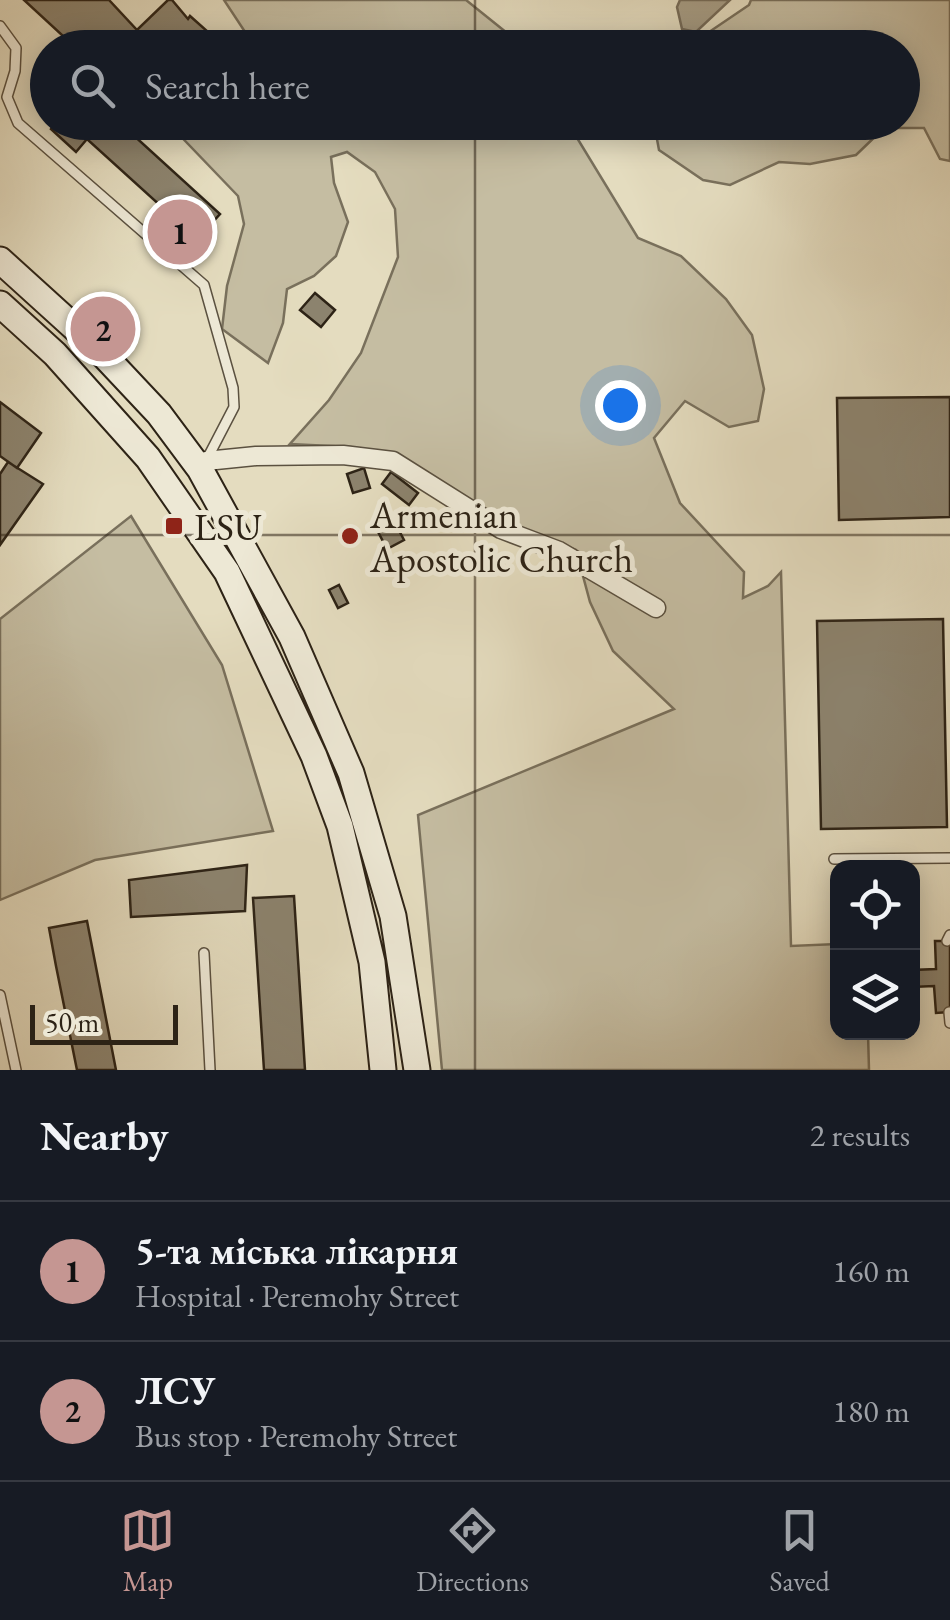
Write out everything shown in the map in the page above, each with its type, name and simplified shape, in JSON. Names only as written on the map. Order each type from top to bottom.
[{"type":"main road","points":[[0,260],[97,348],[203,465],[292,637],[351,773],[393,916],[416,1070]]},
{"type":"main road","points":[[0,304],[55,354],[148,458],[227,572],[314,756],[340,826],[372,962],[383,1070]]},
{"type":"street","points":[[203,465],[256,456],[343,455],[393,461],[501,529],[559,551],[656,608]]},
{"type":"lane","points":[[0,26],[16,48],[15,71],[7,97],[18,124],[30,134]]},
{"type":"lane","points":[[36,140],[204,285],[233,388],[234,406],[203,465]]},
{"type":"lane","points":[[834,860],[950,858]]},
{"type":"lane","points":[[204,953],[210,1070]]},
{"type":"lane","points":[[0,995],[16,1070]]},
{"type":"lane","points":[[949,1012],[950,1022]]},
{"type":"shaded area","points":[[224,0],[466,0],[503,30],[244,30]]},
{"type":"shaded area","points":[[680,0],[730,0],[698,30],[682,29],[677,7]]},
{"type":"shaded area","points":[[751,0],[950,0],[950,161],[940,159],[924,128],[920,128],[920,30],[712,30]]},
{"type":"shaded area","points":[[184,140],[578,140],[638,238],[681,256],[726,299],[752,335],[764,389],[758,421],[729,427],[685,401],[654,438],[680,503],[744,572],[743,598],[768,586],[781,572],[791,946],[830,944],[830,1040],[868,1040],[869,1070],[442,1070],[418,815],[674,709],[613,651],[590,602],[576,550],[485,515],[351,447],[290,444],[329,400],[361,353],[398,257],[395,209],[375,172],[347,152],[331,157],[334,183],[348,222],[336,256],[314,276],[287,289],[283,323],[268,363],[222,329],[227,286],[244,224],[238,196]]},
{"type":"shaded area","points":[[657,140],[872,140],[856,155],[810,164],[779,162],[730,185],[703,180],[659,150]]},
{"type":"shaded area","points":[[131,516],[222,665],[273,831],[95,860],[0,900],[0,619]]},
{"type":"building","points":[[24,0],[109,0],[137,30],[56,30]]},
{"type":"building","points":[[168,0],[188,19],[190,16],[206,30],[137,30]]},
{"type":"building","points":[[63,140],[86,140],[76,152]]},
{"type":"building","points":[[88,140],[139,140],[220,214],[185,252],[161,230],[173,217]]},
{"type":"building","points":[[315,293],[335,310],[321,327],[300,310]]},
{"type":"building","points":[[950,397],[950,517],[839,520],[837,398]]},
{"type":"building","points":[[0,402],[41,433],[17,468],[0,456]]},
{"type":"building","points":[[8,462],[43,484],[0,545],[0,474]]},
{"type":"building","points":[[364,468],[370,488],[353,493],[347,474]]},
{"type":"building","points":[[391,472],[418,493],[409,505],[382,484]]},
{"type":"building","points":[[392,517],[404,540],[387,549],[375,526]]},
{"type":"building","points":[[339,585],[348,603],[338,608],[329,590]]},
{"type":"building","points":[[943,619],[947,827],[821,829],[817,621]]},
{"type":"building","points":[[247,865],[245,911],[131,917],[129,880]]},
{"type":"building","points":[[294,896],[305,1070],[264,1070],[253,898]]},
{"type":"building","points":[[87,921],[116,1070],[77,1070],[56,966],[49,928]]},
{"type":"building","points":[[935,941],[950,941],[950,1012],[936,1013],[934,986],[920,987],[920,970],[936,969]]},
{"type":"place","name":"5-та міська лікарня","points":[[180,232]]},
{"type":"place","name":"ЛСУ","points":[[103,329]]},
{"type":"place","name":"LSU","points":[[174,526]]},
{"type":"place","name":"Armenian Apostolic Church","points":[[350,536]]}]
